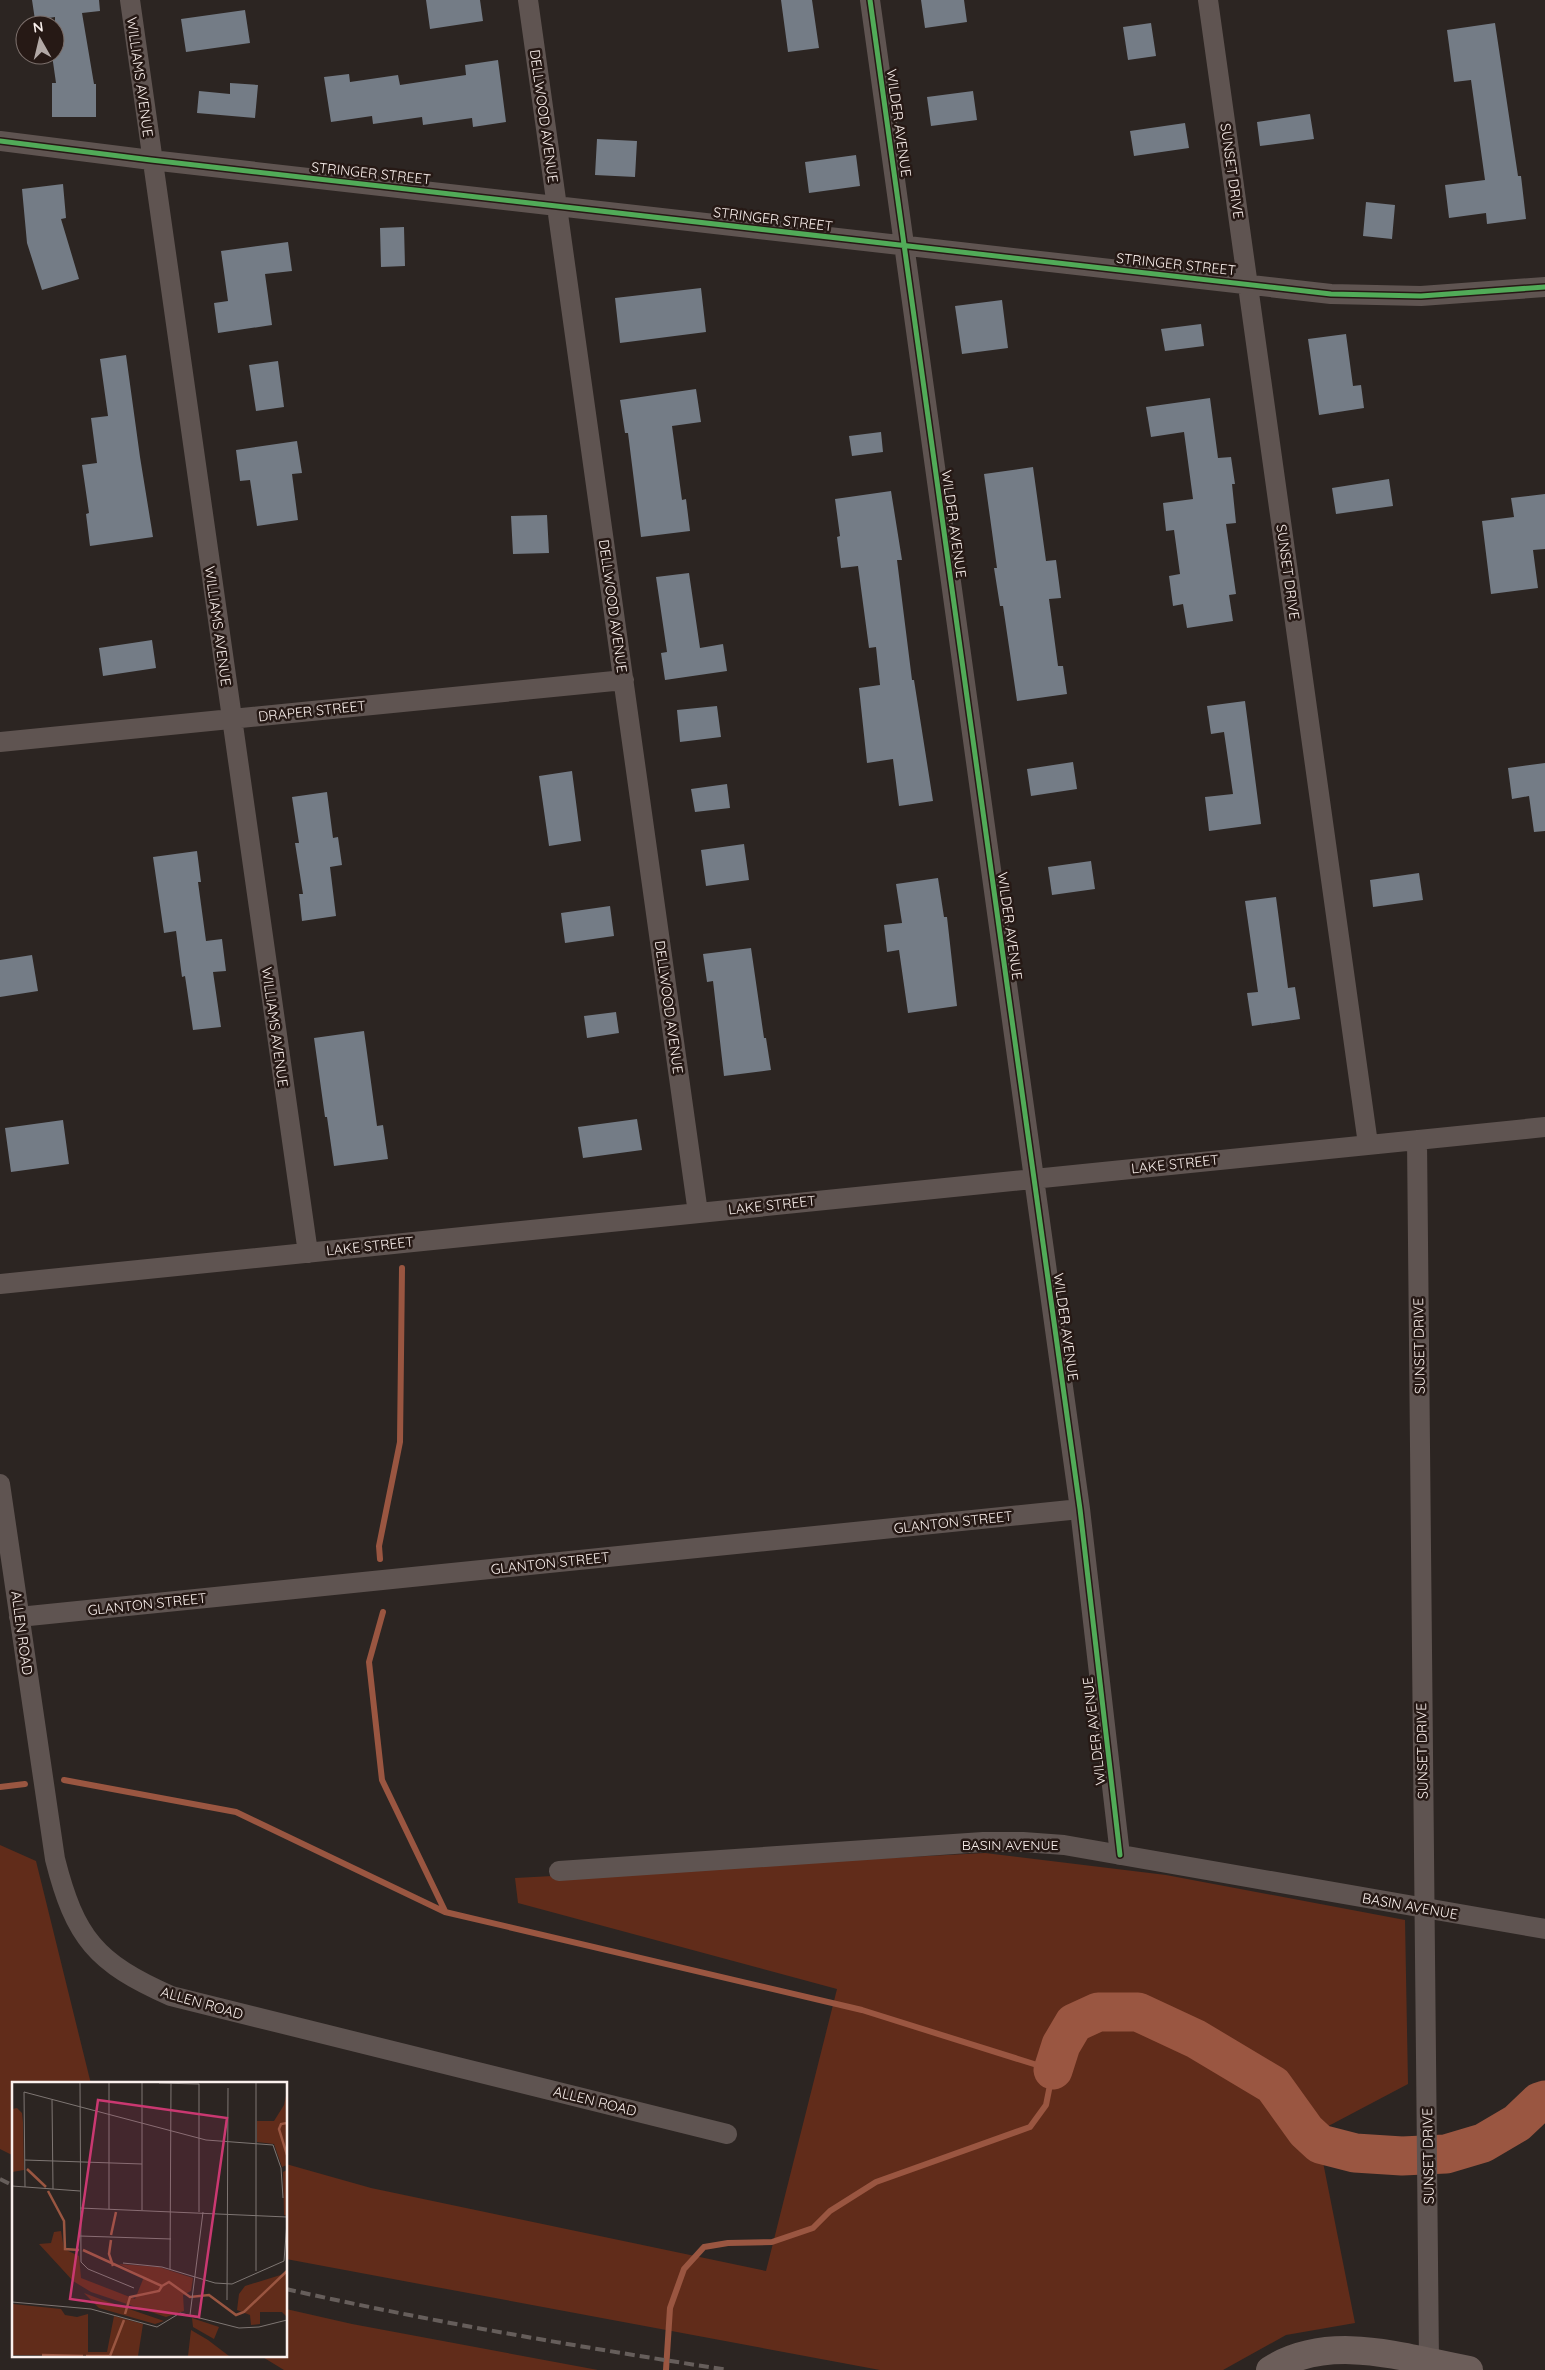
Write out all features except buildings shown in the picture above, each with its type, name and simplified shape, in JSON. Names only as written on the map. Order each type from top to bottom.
[{"type":"street","name":"WILLIAMS AVENUE","points":[[130,0],[151,160],[308,1253]]},
{"type":"street","name":"DELLWOOD AVENUE","points":[[528,0],[698,1213]]},
{"type":"street","name":"WILDER AVENUE","points":[[870,0],[1080,1509],[1120,1855]]},
{"type":"street","name":"SUNSET DRIVE","points":[[1208,0],[1368,1144]]},
{"type":"street","name":"STRINGER STREET","points":[[0,141],[151,160],[904,246],[1248,283],[1331,294],[1421,296],[1545,287]]},
{"type":"street","name":"DRAPER STREET","points":[[0,742],[624,680]]},
{"type":"street","name":"LAKE STREET","points":[[0,1284],[1545,1127]]},
{"type":"street","name":"SUNSET DRIVE","points":[[1417,1140],[1429,2363]]},
{"type":"street","name":"ALLEN ROAD","points":[[0,1484],[55,1859],[63,1892],[76,1924],[93,1947],[114,1965],[140,1982],[171,1996],[727,2134]]},
{"type":"street","name":"GLANTON STREET","points":[[19,1617],[1080,1509]]},
{"type":"street","name":"BASIN AVENUE","points":[[559,1871],[983,1842],[1023,1842],[1064,1845],[1545,1929]]},
{"type":"street","points":[[1270,2370],[1294,2358],[1313,2352],[1330,2350],[1353,2350],[1469,2370]]},
{"type":"shaded area","points":[[0,1845],[36,1861],[91,2082],[12,2082],[12,2155],[0,2149]]},
{"type":"shaded area","points":[[985,1853],[1166,1875],[1405,1920],[1408,2084],[1317,2132],[1355,2323],[1286,2335],[1223,2370],[880,2370],[288,2259],[288,2165],[371,2188],[766,2271],[837,1989],[518,1903],[515,1878]]},
{"type":"shaded area","points":[[288,2309],[352,2324],[598,2370],[284,2370],[264,2358],[288,2358]]},
{"type":"waterway","points":[[380,1559],[379,1546],[400,1442],[402,1268]]},
{"type":"waterway","points":[[383,1612],[369,1662],[382,1780],[445,1911]]},
{"type":"waterway","points":[[64,1780],[236,1812],[445,1912],[862,2010],[1053,2070],[1046,2105],[1030,2127],[876,2182],[830,2211],[813,2228],[772,2242],[728,2243],[704,2247],[684,2269],[670,2308],[666,2370]]},
{"type":"waterway","points":[[0,1787],[25,1784]]},
{"type":"waterway","points":[[1053,2070],[1061,2045],[1074,2023],[1098,2012],[1138,2012],[1196,2039],[1273,2085],[1306,2131],[1320,2144],[1355,2153],[1402,2156],[1446,2154],[1483,2143],[1517,2123],[1539,2102],[1545,2100]]},
{"type":"railway","points":[[0,2179],[12,2185]]},
{"type":"railway","points":[[288,2289],[506,2333],[728,2370]]},
{"type":"cycle path","points":[[870,0],[1080,1509],[1120,1855]]},
{"type":"cycle path","points":[[0,141],[151,160],[1331,294],[1421,296],[1545,287]]}]
